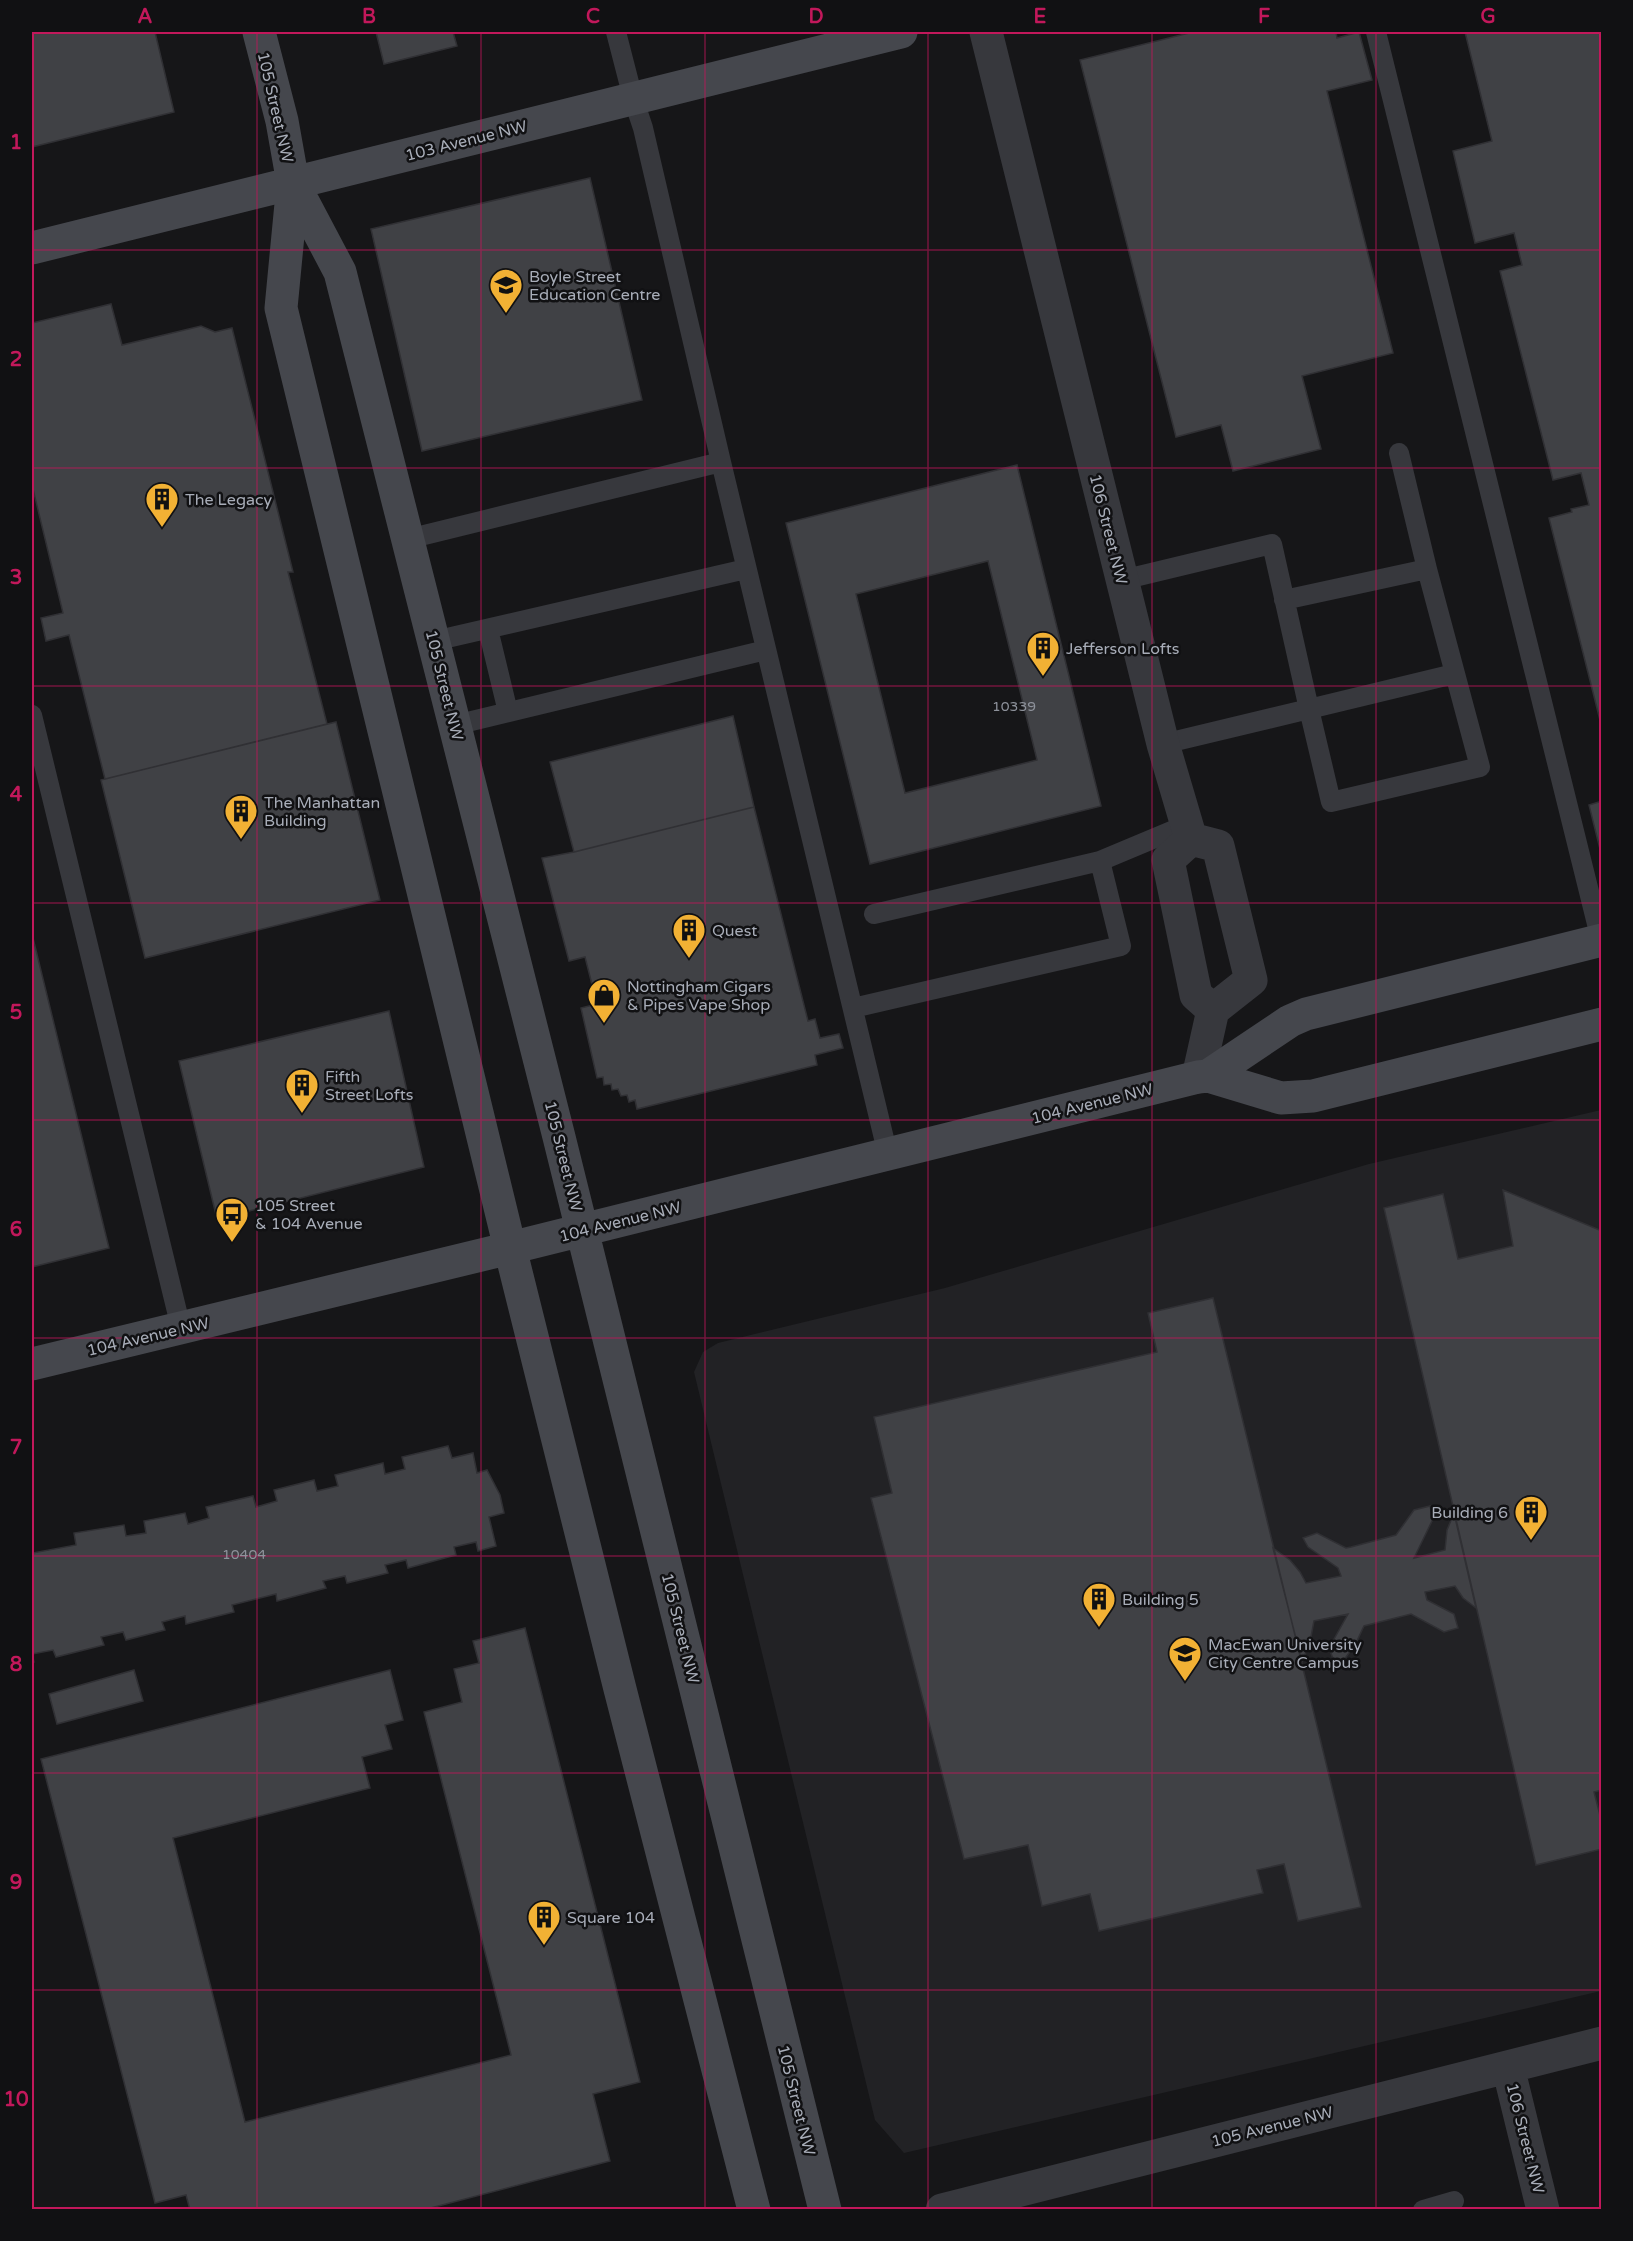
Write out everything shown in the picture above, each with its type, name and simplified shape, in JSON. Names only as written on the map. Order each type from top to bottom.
[{"type":"street","name":"105 Street NW","points":[[259,32],[282,121],[292,183],[281,308],[510,1248],[754,2210]]},
{"type":"street","name":"103 Avenue NW","points":[[32,248],[901,32]]},
{"type":"street","name":"106 Street NW","points":[[986,32],[1163,744],[1188,832]]},
{"type":"street","name":"105 Street NW","points":[[292,183],[340,272],[583,1230],[825,2210]]},
{"type":"street","points":[[1213,1010],[1196,995],[1168,860],[1188,832],[1218,846],[1251,980],[1213,1010],[1203,1076],[1281,1098],[1313,1096],[1602,1024]]},
{"type":"street","name":"104 Avenue NW","points":[[32,1364],[1203,1076],[1306,1014],[1602,940]]},
{"type":"street","name":"105 Avenue NW","points":[[942,2210],[1602,2043]]},
{"type":"street","name":"106 Street NW","points":[[1508,2067],[1544,2210]]},
{"type":"lane","points":[[616,32],[643,128],[888,1155]]},
{"type":"lane","points":[[1376,32],[1602,940]]},
{"type":"lane","points":[[1122,580],[1272,544],[1331,802],[1480,767],[1454,674],[1399,453]]},
{"type":"lane","points":[[408,539],[721,462]]},
{"type":"lane","points":[[434,641],[747,569]]},
{"type":"lane","points":[[1284,600],[1427,569]]},
{"type":"lane","points":[[488,629],[508,712]]},
{"type":"lane","points":[[455,725],[766,650]]},
{"type":"lane","points":[[1163,744],[1454,674]]},
{"type":"lane","points":[[32,716],[182,1328]]},
{"type":"lane","points":[[874,914],[1101,861],[1188,832]]},
{"type":"lane","points":[[853,1008],[1121,946],[1101,861]]},
{"type":"lane","points":[[1423,2210],[1454,2201]]},
{"type":"shaded area","name":"MacEwan University City Centre Campus","points":[[1601,1110],[1601,1991],[904,2153],[875,2120],[694,1372],[703,1352],[718,1343],[945,1288],[1369,1164]]},
{"type":"building","points":[[32,32],[155,32],[174,112],[32,147]]},
{"type":"building","points":[[376,32],[453,32],[457,46],[384,64]]},
{"type":"building","points":[[1193,32],[1336,32],[1337,38],[1359,32],[1372,80],[1327,91],[1393,353],[1302,376],[1321,449],[1233,471],[1221,425],[1176,437],[1080,60]]},
{"type":"building","points":[[1465,32],[1602,32],[1602,728],[1549,518],[1589,505],[1581,473],[1553,480],[1500,271],[1522,265],[1514,233],[1475,243],[1453,151],[1492,141]]},
{"type":"building","points":[[590,178],[642,400],[422,451],[371,229]]},
{"type":"building","name":"The Legacy","points":[[111,304],[122,345],[201,326],[215,332],[232,328],[293,572],[288,572],[327,724],[105,779],[69,635],[46,641],[41,618],[63,613],[32,485],[32,323]]},
{"type":"building","name":"Jefferson Lofts","points":[[1017,465],[1101,806],[870,864],[786,523]],"holes":[[[988,561],[1037,760],[905,793],[856,594]]]},
{"type":"building","points":[[733,716],[754,807],[574,852],[550,762]]},
{"type":"building","name":"The Manhattan Building","points":[[336,722],[380,900],[145,958],[101,780]]},
{"type":"building","points":[[1602,801],[1602,853],[1601,853],[1589,805]]},
{"type":"building","name":"Quest","points":[[754,807],[808,1021],[815,1019],[820,1038],[839,1034],[843,1048],[815,1055],[817,1065],[637,1109],[635,1100],[629,1102],[627,1095],[621,1096],[618,1089],[612,1090],[611,1084],[604,1085],[603,1077],[597,1078],[581,1008],[597,1004],[585,957],[569,961],[542,858]]},
{"type":"building","points":[[32,934],[109,1248],[32,1267]]},
{"type":"building","name":"Fifth Street Lofts","points":[[389,1011],[424,1167],[217,1219],[179,1061]]},
{"type":"building","name":"Building 6","points":[[1503,1190],[1602,1231],[1602,1790],[1594,1792],[1602,1823],[1602,1849],[1536,1865],[1384,1208],[1443,1194],[1458,1259],[1513,1246]]},
{"type":"building","name":"Building 5","points":[[1213,1298],[1361,1907],[1298,1921],[1284,1864],[1257,1870],[1263,1893],[1099,1931],[1090,1894],[1042,1906],[1028,1845],[964,1859],[871,1498],[892,1493],[874,1417],[1157,1352],[1148,1313]]},
{"type":"building","points":[[448,1446],[452,1458],[473,1453],[477,1473],[487,1470],[500,1495],[504,1513],[489,1517],[496,1546],[478,1551],[476,1542],[454,1547],[456,1555],[408,1568],[406,1560],[385,1565],[388,1573],[347,1583],[345,1576],[323,1581],[326,1588],[277,1601],[276,1594],[232,1605],[234,1612],[186,1624],[185,1616],[162,1622],[165,1630],[126,1640],[123,1632],[101,1637],[104,1645],[56,1657],[53,1650],[32,1654],[32,1549],[33,1553],[76,1545],[74,1533],[124,1525],[126,1536],[146,1533],[144,1521],[185,1513],[188,1524],[209,1518],[206,1507],[253,1496],[256,1507],[277,1501],[274,1490],[314,1480],[317,1491],[338,1486],[335,1475],[383,1463],[385,1474],[405,1469],[402,1457]]},
{"type":"building","points":[[1430,1506],[1433,1519],[1414,1558],[1445,1550],[1447,1530],[1454,1513],[1476,1608],[1463,1598],[1455,1586],[1425,1592],[1427,1600],[1454,1614],[1458,1628],[1444,1632],[1411,1614],[1364,1626],[1344,1660],[1335,1664],[1329,1648],[1348,1614],[1314,1621],[1310,1642],[1302,1662],[1273,1548],[1290,1560],[1306,1583],[1341,1576],[1338,1568],[1308,1547],[1303,1538],[1317,1533],[1346,1548],[1351,1547],[1396,1535],[1414,1510]]},
{"type":"building","name":"Square 104","points":[[525,1628],[640,2082],[593,2094],[610,2161],[423,2210],[190,2210],[186,2195],[155,2203],[41,1759],[390,1670],[403,1720],[385,1725],[392,1749],[362,1757],[370,1788],[173,1838],[245,2122],[511,2055],[424,1712],[462,1702],[454,1669],[479,1663],[473,1641]]},
{"type":"building","points":[[134,1670],[143,1701],[57,1724],[49,1694]]},
{"type":"place","name":"Boyle Street Education Centre","points":[[506,314]]},
{"type":"place","name":"The Legacy","points":[[162,528]]},
{"type":"place","name":"Jefferson Lofts","points":[[1043,677]]},
{"type":"place","name":"The Manhattan Building","points":[[241,840]]},
{"type":"place","name":"Quest","points":[[689,959]]},
{"type":"place","name":"Nottingham Cigars & Pipes Vape Shop","points":[[604,1024]]},
{"type":"place","name":"Fifth Street Lofts","points":[[302,1114]]},
{"type":"place","name":"105 Street & 104 Avenue","points":[[232,1243]]},
{"type":"place","name":"Building 6","points":[[1531,1541]]},
{"type":"place","name":"Building 5","points":[[1099,1628]]},
{"type":"place","name":"MacEwan University City Centre Campus","points":[[1185,1682]]},
{"type":"place","name":"Square 104","points":[[544,1946]]}]
